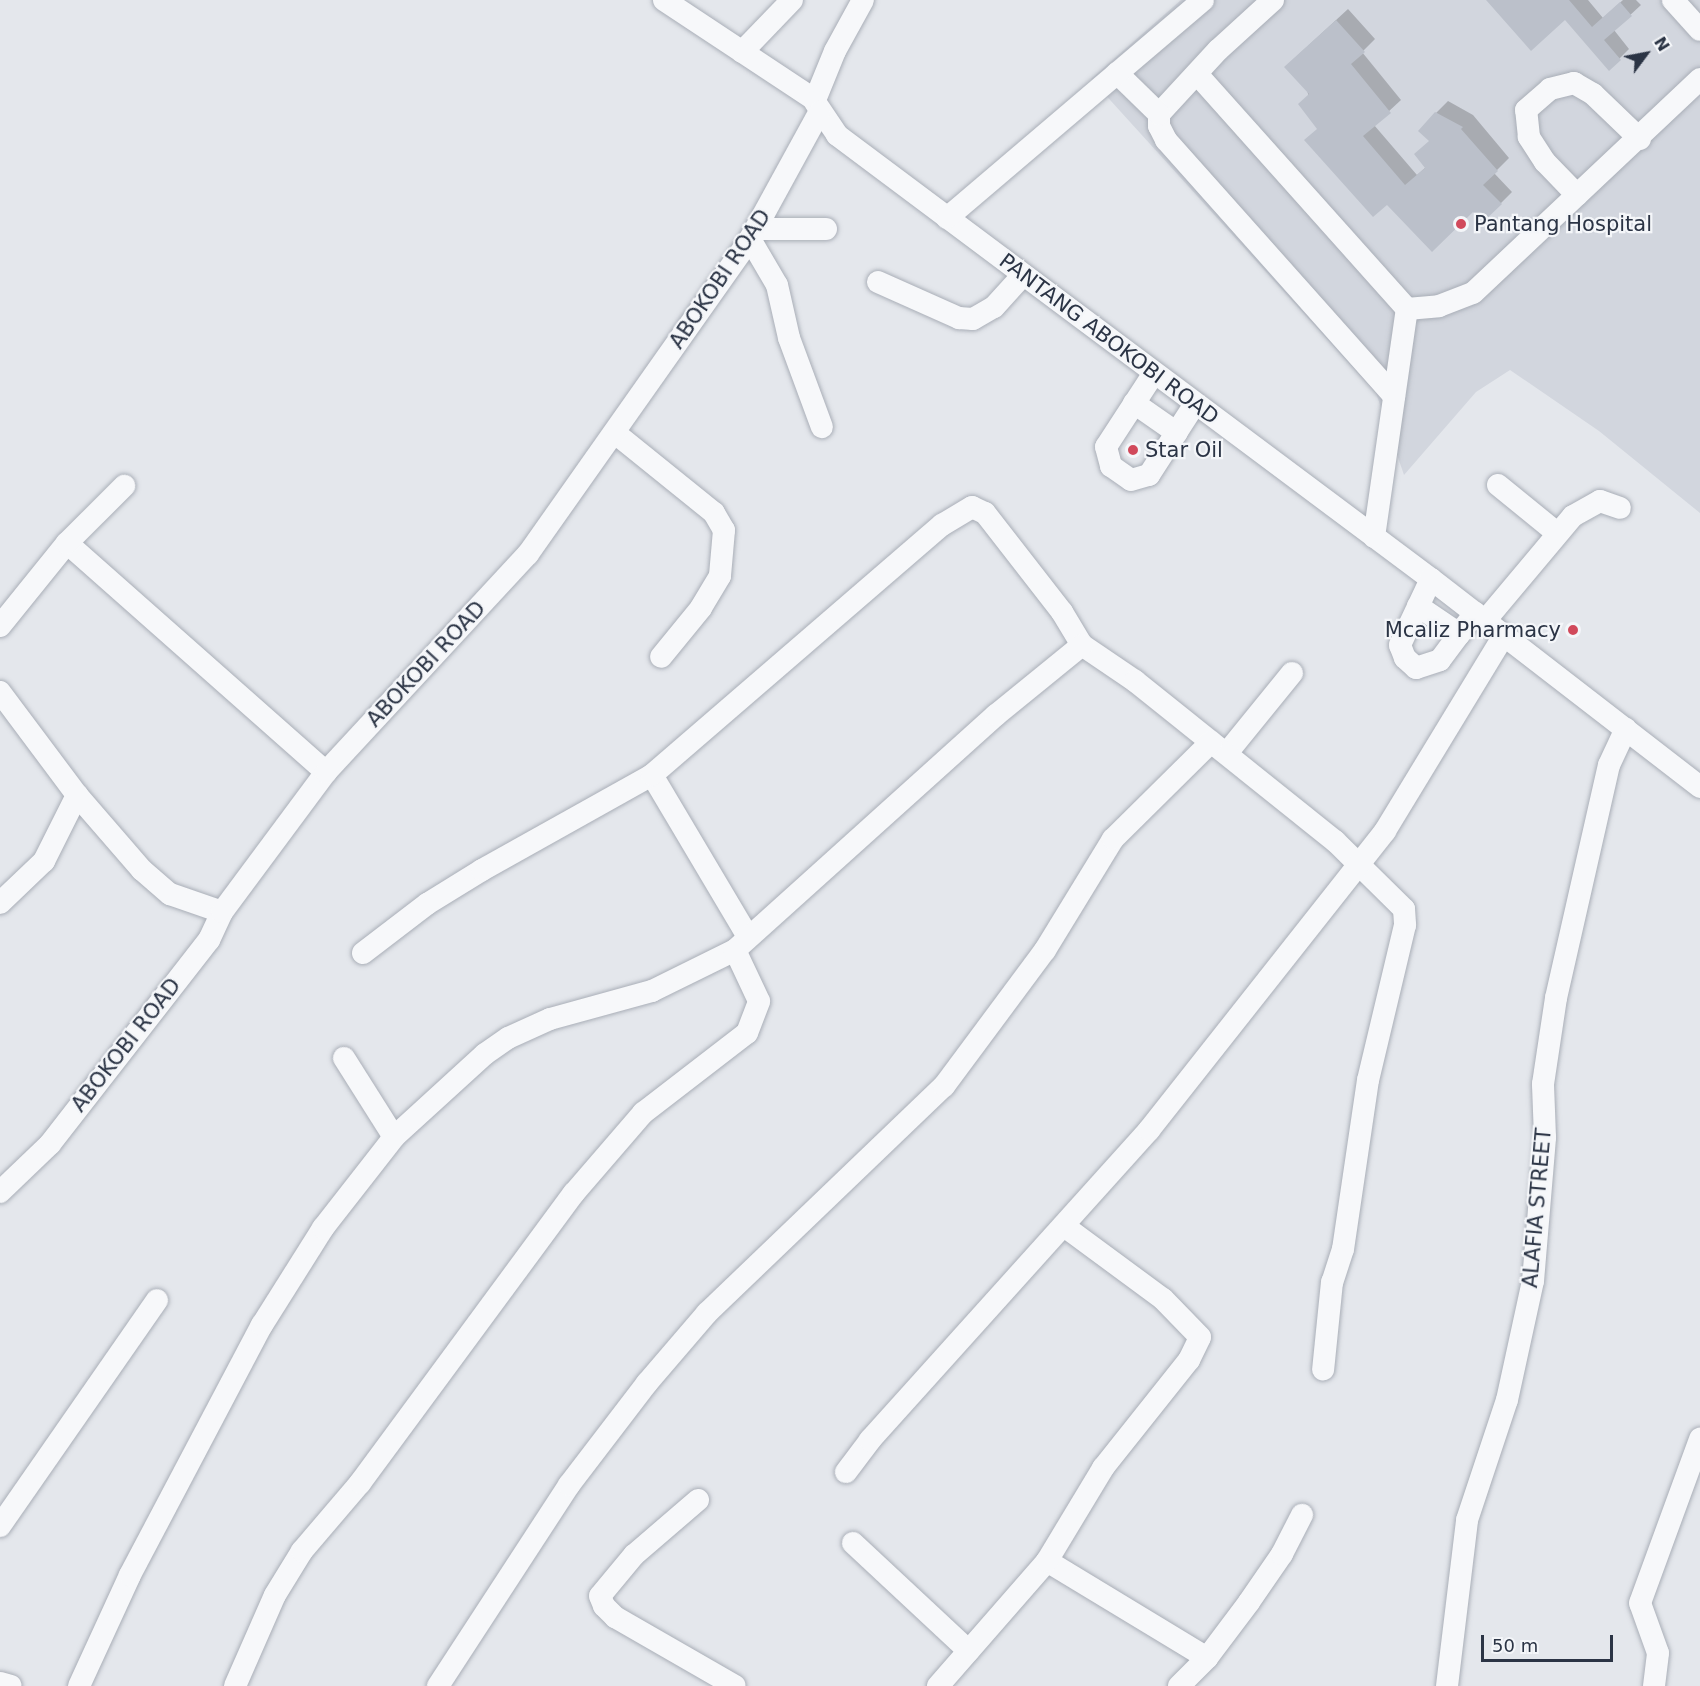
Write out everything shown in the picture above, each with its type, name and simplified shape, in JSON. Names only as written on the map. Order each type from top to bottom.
[{"type":"street","name":"PANTANG ABOKOBI ROAD","points":[[664,0],[817,106],[837,135],[1431,579],[1503,637],[1700,787]]},
{"type":"street","points":[[741,52],[792,0]]},
{"type":"street","name":"ABOKOBI ROAD","points":[[0,1192],[50,1144],[209,940],[222,912],[327,772],[528,554],[754,234],[817,106],[835,51],[863,0]]},
{"type":"street","points":[[947,218],[1203,0]]},
{"type":"street","points":[[1274,0],[1159,114],[1159,126],[1166,140],[1394,396]]},
{"type":"street","points":[[1673,0],[1700,30]]},
{"type":"street","points":[[1118,73],[1159,114]]},
{"type":"street","points":[[1197,74],[1407,309]]},
{"type":"street","points":[[1407,309],[1439,306],[1473,293],[1640,139],[1700,79]]},
{"type":"street","points":[[1577,195],[1545,162],[1529,137],[1526,110],[1550,89],[1574,83],[1593,94],[1640,139]]},
{"type":"street","points":[[822,427],[789,338],[777,285],[754,234],[826,229]]},
{"type":"street","points":[[878,282],[959,318],[973,319],[994,307],[1023,275]]},
{"type":"street","points":[[1374,537],[1407,309]]},
{"type":"street","points":[[1154,373],[1106,447],[1111,466],[1131,480],[1149,475],[1195,404]]},
{"type":"street","points":[[1134,403],[1177,433]]},
{"type":"street","points":[[615,433],[714,513],[724,530],[720,576],[702,608],[662,657]]},
{"type":"street","points":[[1498,485],[1557,533]]},
{"type":"street","points":[[0,626],[68,543],[124,486]]},
{"type":"street","points":[[1431,579],[1401,645],[1405,658],[1416,668],[1440,660],[1459,634],[1479,618],[1557,533],[1590,505],[1609,501],[1620,508]]},
{"type":"street","points":[[363,952],[427,904],[482,870],[652,775],[853,599],[942,525],[972,507],[985,513],[993,522],[1082,645],[1135,681],[1219,747],[1358,862],[1400,903],[1405,917],[1368,1080],[1343,1249],[1332,1282],[1323,1370]]},
{"type":"street","points":[[68,543],[327,772]]},
{"type":"street","points":[[1418,606],[1459,634]]},
{"type":"street","points":[[846,1472],[870,1440],[1149,1130],[1392,820],[1503,637]]},
{"type":"street","points":[[79,1686],[130,1575],[262,1325],[322,1228],[394,1137],[485,1054],[508,1038],[550,1019],[652,991],[742,943],[996,715],[1082,645]]},
{"type":"street","points":[[438,1686],[569,1485],[647,1383],[707,1313],[944,1086],[1045,950],[1113,839],[1219,747],[1292,673]]},
{"type":"street","points":[[0,692],[77,795],[157,884],[171,894],[222,912]]},
{"type":"street","name":"ALAFIA STREET","points":[[1447,1686],[1467,1520],[1507,1400],[1533,1281],[1545,1137],[1543,1084],[1556,999],[1609,765],[1626,729]]},
{"type":"street","points":[[235,1686],[275,1595],[302,1551],[360,1483],[567,1201],[643,1113],[747,1033],[759,1001],[742,943],[652,775]]},
{"type":"street","points":[[0,903],[44,861],[77,795]]},
{"type":"street","points":[[344,1058],[394,1137]]},
{"type":"street","points":[[938,1686],[1047,1561],[1103,1468],[1185,1366],[1200,1337],[1163,1299],[1064,1226]]},
{"type":"street","points":[[0,1526],[157,1300]]},
{"type":"street","points":[[1654,1686],[1658,1653],[1640,1603],[1700,1439]]},
{"type":"street","points":[[698,1500],[634,1555],[600,1596],[603,1606],[615,1617],[735,1686]]},
{"type":"street","points":[[1179,1686],[1207,1658],[1282,1554],[1302,1515]]},
{"type":"street","points":[[853,1543],[969,1651]]},
{"type":"street","points":[[1047,1561],[1207,1658]]},
{"type":"street","points":[[0,1683],[11,1686]]},
{"type":"shaded area","name":"Pantang Hospital","points":[[1181,0],[1700,0],[1700,513],[1599,431],[1510,370],[1476,392],[1404,475],[1376,393],[1091,79]]},
{"type":"building","points":[[1486,0],[1569,0],[1592,27],[1620,2],[1632,16],[1604,40],[1621,60],[1609,71],[1565,20],[1531,51]]},
{"type":"building","points":[[1336,20],[1365,52],[1351,64],[1391,113],[1363,136],[1405,185],[1425,168],[1414,154],[1429,141],[1418,131],[1435,112],[1463,127],[1461,129],[1498,171],[1483,185],[1502,204],[1483,222],[1473,212],[1432,252],[1387,205],[1373,217],[1304,140],[1317,129],[1298,104],[1309,94],[1284,67]]},
{"type":"place","name":"Pantang Hospital","points":[[1461,224]]},
{"type":"place","name":"Star Oil","points":[[1133,450]]},
{"type":"place","name":"Mcaliz Pharmacy","points":[[1573,630]]}]
